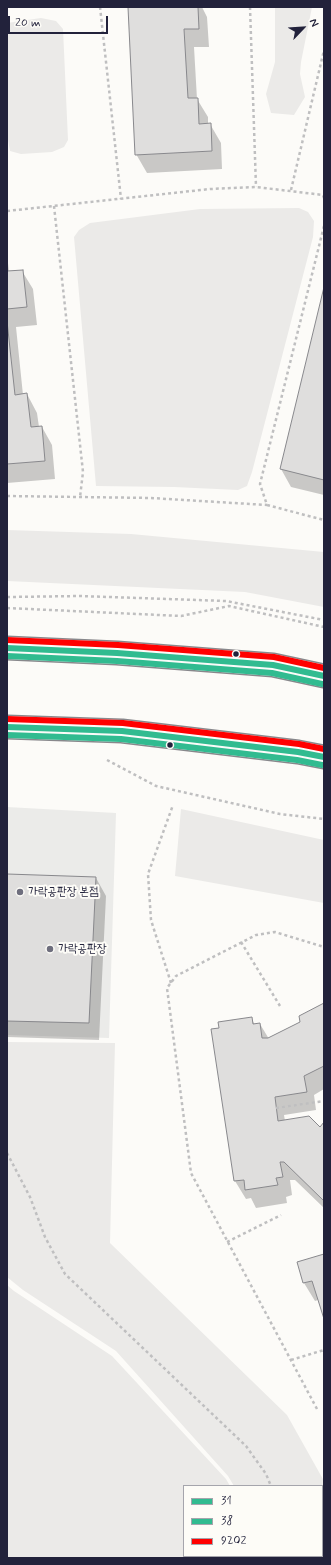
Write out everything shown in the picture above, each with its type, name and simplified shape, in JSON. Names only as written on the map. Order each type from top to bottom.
[{"type":"main road","points":[[7,648],[117,653],[273,665],[324,676]]},
{"type":"main road","points":[[7,727],[122,731],[298,752],[324,757]]},
{"type":"path","points":[[100,7],[121,199]]},
{"type":"path","points":[[250,7],[256,187]]},
{"type":"path","points":[[291,190],[324,50]]},
{"type":"path","points":[[7,211],[210,190],[256,187],[324,195],[324,198]]},
{"type":"path","points":[[54,206],[83,472],[80,497]]},
{"type":"path","points":[[267,504],[260,484],[324,226]]},
{"type":"path","points":[[7,496],[151,498],[267,504],[324,520]]},
{"type":"path","points":[[7,597],[80,596],[226,601],[324,620]]},
{"type":"path","points":[[7,608],[181,616],[229,606],[324,627]]},
{"type":"path","points":[[101,757],[156,786],[280,814],[324,819]]},
{"type":"path","points":[[171,983],[151,920],[148,874],[173,805]]},
{"type":"path","points":[[317,1409],[191,1173],[167,988],[176,976],[256,935],[275,932],[324,947]]},
{"type":"path","points":[[242,942],[280,1006]]},
{"type":"path","points":[[276,1108],[324,1101]]},
{"type":"path","points":[[7,1153],[30,1197],[45,1237],[65,1274],[246,1446],[266,1474],[271,1485]]},
{"type":"path","points":[[227,1242],[281,1215]]},
{"type":"path","points":[[291,1360],[324,1350]]},
{"type":"shaded area","points":[[275,7],[312,7],[300,74],[305,97],[294,115],[271,113],[266,94],[275,62]]},
{"type":"shaded area","points":[[41,18],[56,21],[63,29],[68,140],[64,147],[52,152],[21,154],[10,151],[7,134],[7,23]]},
{"type":"shaded area","points":[[299,208],[308,212],[314,221],[313,237],[252,472],[247,486],[238,490],[96,486],[74,237],[79,230],[90,223],[200,209]]},
{"type":"shaded area","points":[[7,530],[131,534],[324,552],[324,607],[245,592],[7,581]]},
{"type":"shaded area","points":[[7,807],[116,813],[109,1038],[7,1035]]},
{"type":"shaded area","points":[[181,809],[324,840],[324,903],[175,876]]},
{"type":"shaded area","points":[[7,1042],[115,1043],[110,1243],[287,1415],[324,1481],[324,1558],[270,1557],[323,1557],[323,1485],[233,1485],[228,1476],[116,1351],[23,1290],[7,1277]]},
{"type":"shaded area","points":[[7,1285],[112,1356],[226,1479],[229,1485],[183,1485],[183,1557],[265,1558],[7,1558]]},
{"type":"building","points":[[128,7],[198,7],[199,29],[184,29],[188,98],[198,98],[199,124],[211,123],[212,151],[135,155]]},
{"type":"building","points":[[23,270],[27,307],[7,309],[7,271]]},
{"type":"building","points":[[324,287],[324,480],[280,469]]},
{"type":"building","points":[[7,321],[15,395],[27,393],[31,427],[42,426],[45,461],[7,464]]},
{"type":"building","name":"가락공판장","points":[[7,874],[96,877],[89,1023],[7,1021]]},
{"type":"building","points":[[324,1003],[324,1066],[304,1076],[307,1092],[275,1097],[278,1121],[309,1116],[320,1127],[324,1122],[324,1201],[284,1162],[280,1162],[283,1177],[276,1178],[278,1185],[245,1190],[244,1180],[234,1181],[211,1029],[219,1028],[218,1022],[252,1017],[253,1024],[260,1023],[262,1038],[268,1038],[300,1022],[299,1016]]},
{"type":"building","points":[[324,1254],[324,1319],[312,1281],[303,1283],[297,1262]]},
{"type":"transit line","name":"9202","points":[[7,640],[118,645],[274,657],[324,668]]},
{"type":"transit line","name":"31","points":[[7,648],[117,653],[273,665],[324,676]]},
{"type":"transit line","name":"38","points":[[7,656],[117,661],[272,673],[322,684]]},
{"type":"transit line","name":"9202","points":[[7,719],[123,723],[299,744],[324,749]]},
{"type":"transit line","name":"31","points":[[7,727],[122,731],[298,752],[324,757]]},
{"type":"transit line","name":"38","points":[[7,735],[121,739],[297,760],[322,765]]},
{"type":"place","name":"가락공판장 본점","points":[[20,892]]},
{"type":"place","name":"가락공판장","points":[[50,949]]}]
